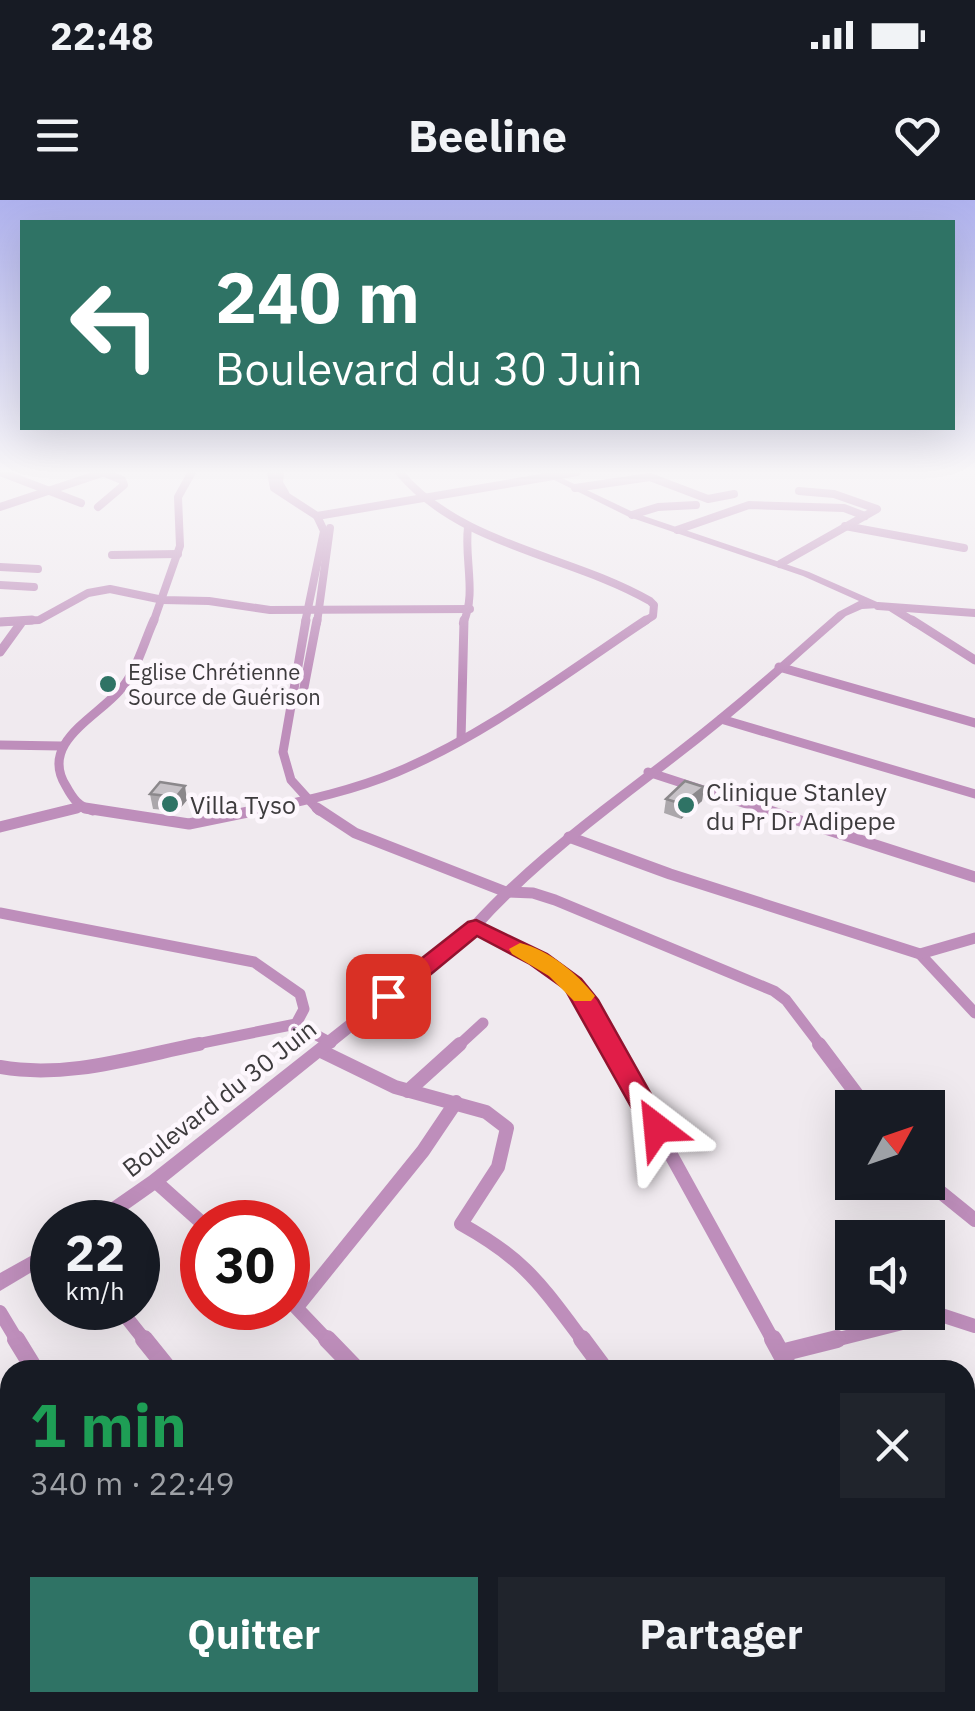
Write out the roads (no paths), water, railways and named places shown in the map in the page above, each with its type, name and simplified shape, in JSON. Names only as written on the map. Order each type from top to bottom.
[{"type":"street","points":[[80,806],[58,774],[61,746],[123,688],[163,600],[164,585],[180,543]]},
{"type":"street","points":[[321,543],[289,702],[283,752],[292,780],[308,800],[322,814],[356,833],[506,892],[533,893],[555,900],[774,991],[786,1000],[854,1090]]},
{"type":"street","points":[[289,702],[302,698],[330,543]]},
{"type":"street","points":[[461,740],[462,624],[470,608],[466,543]]},
{"type":"street","points":[[0,827],[80,806],[132,819],[189,824],[308,800],[417,765],[654,613],[650,601],[618,582],[510,543]]},
{"type":"street","points":[[715,543],[850,590],[869,604],[975,613]]},
{"type":"street","points":[[780,564],[817,543]]},
{"type":"street","points":[[934,543],[964,548]]},
{"type":"street","points":[[112,555],[178,554]]},
{"type":"street","points":[[0,567],[38,569]]},
{"type":"street","points":[[0,584],[34,587]]},
{"type":"street","points":[[0,622],[45,618],[88,593],[102,590],[124,590],[163,600],[306,612],[470,608]]},
{"type":"street","name":"Boulevard du 30 Juin","points":[[129,1200],[476,926],[506,892],[569,837],[721,719],[842,614],[869,604]]},
{"type":"street","points":[[892,608],[975,660]]},
{"type":"street","points":[[0,652],[21,623]]},
{"type":"street","points":[[302,644],[314,645]]},
{"type":"street","points":[[779,667],[975,723]]},
{"type":"street","points":[[721,719],[975,794]]},
{"type":"street","points":[[0,745],[61,746]]},
{"type":"street","points":[[648,772],[975,877]]},
{"type":"street","points":[[569,837],[670,874],[920,954],[975,1013]]},
{"type":"street","points":[[0,913],[254,962],[300,994],[304,1008],[296,1024]]},
{"type":"street","points":[[476,926],[557,971],[586,1000],[784,1360]]},
{"type":"street","points":[[920,954],[975,938]]},
{"type":"street","points":[[408,1092],[482,1023]]},
{"type":"street","points":[[0,1067],[32,1074],[58,1072],[296,1024],[326,1047],[408,1092],[491,1113],[507,1128],[507,1140],[490,1182],[461,1224],[506,1248],[530,1270],[598,1360]]},
{"type":"street","points":[[310,1283],[392,1192],[456,1102]]},
{"type":"street","points":[[156,1182],[180,1203]]},
{"type":"street","points":[[945,1196],[975,1220]]},
{"type":"street","points":[[0,1282],[30,1264]]},
{"type":"street","points":[[0,1312],[29,1360]]},
{"type":"street","points":[[780,1353],[938,1314],[975,1326]]},
{"type":"street","points":[[310,1322],[346,1360]]},
{"type":"street","points":[[137,1330],[162,1360]]},
{"type":"place","name":"Eglise Chrétienne Source de Guérison","points":[[108,684]]},
{"type":"place","name":"Villa Tyso","points":[[170,804]]},
{"type":"place","name":"Clinique Stanley du Pr Dr Adipepe","points":[[686,805]]}]
